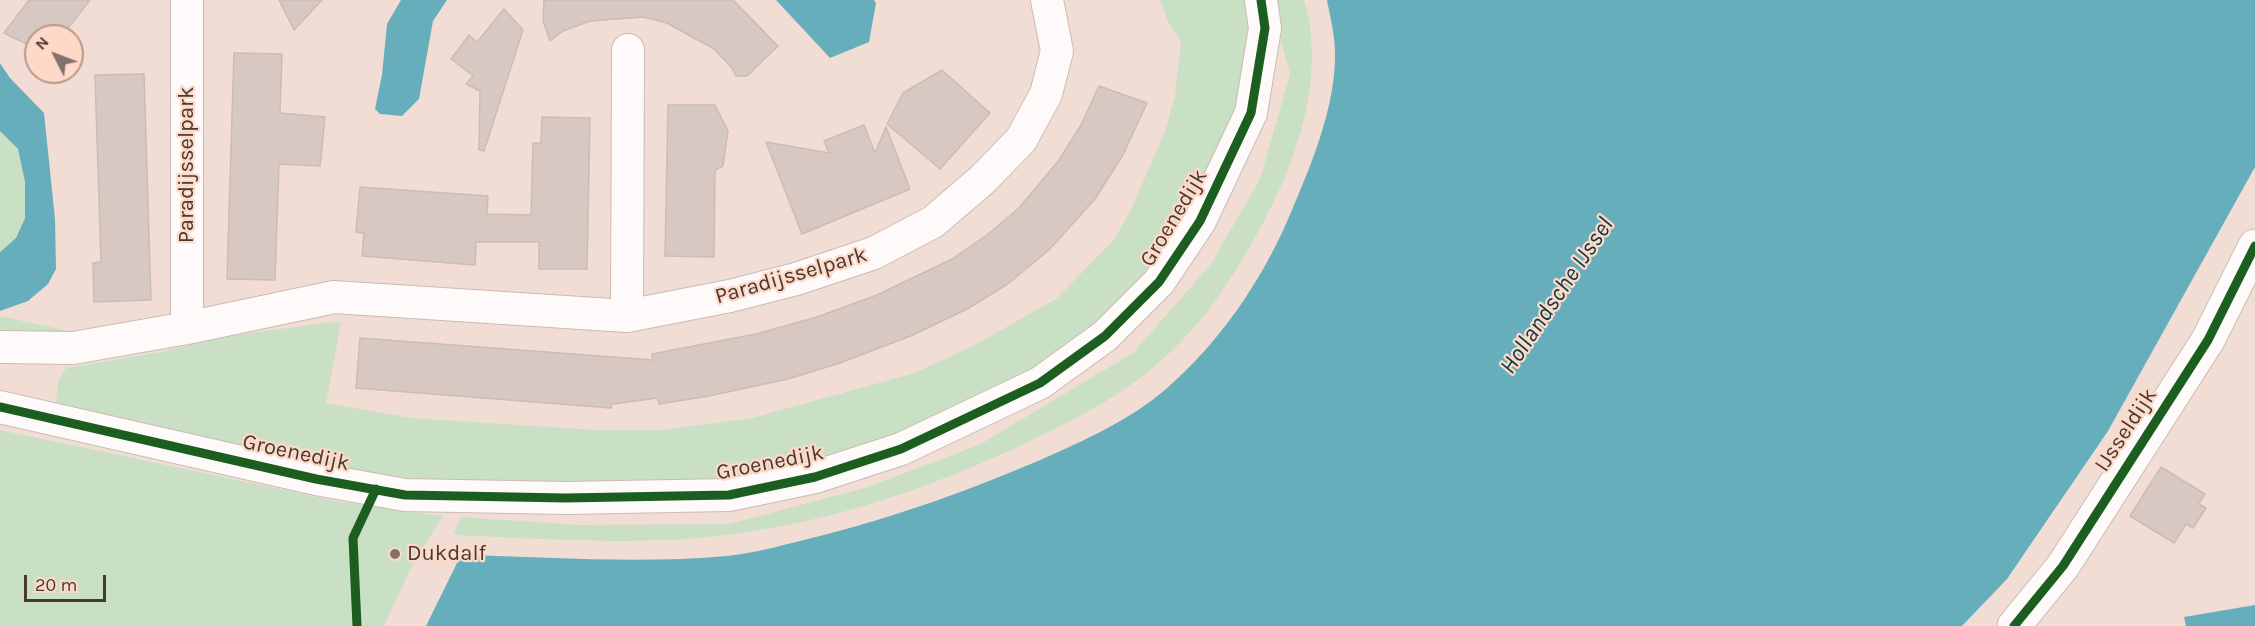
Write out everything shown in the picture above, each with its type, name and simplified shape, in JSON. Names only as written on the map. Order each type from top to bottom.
[{"type":"street","name":"Paradijsselpark","points":[[0,347],[73,348],[187,328],[334,297],[627,316],[730,296],[796,279],[874,253],[933,222],[982,180],[1021,140],[1046,94],[1057,51],[1047,0]]},
{"type":"street","name":"Groenedijk","points":[[0,406],[316,479],[405,495],[566,498],[729,495],[815,477],[879,456],[943,430],[1040,383],[1105,336],[1159,282],[1200,221],[1251,113],[1265,28],[1261,0]]},
{"type":"street","name":"Paradijsselpark","points":[[187,2],[187,328]]},
{"type":"street","points":[[627,316],[628,50]]},
{"type":"street","name":"IJsseldijk","points":[[2014,626],[2062,566],[2208,340],[2255,246]]},
{"type":"green space","points":[[1160,0],[1246,0],[1251,42],[1236,111],[1193,224],[1087,354],[765,492],[507,498],[306,468],[0,392],[56,403],[58,382],[66,368],[161,352],[222,337],[331,322],[341,323],[326,403],[411,418],[596,430],[662,430],[752,418],[915,373],[973,346],[1056,299],[1113,241],[1131,210],[1165,131],[1175,96],[1181,41],[1169,24]]},
{"type":"green space","points":[[1270,0],[1304,0],[1310,27],[1312,55],[1306,112],[1289,167],[1255,237],[1218,297],[1173,350],[1114,396],[1038,437],[954,475],[866,505],[775,527],[730,535],[626,541],[453,535],[461,517],[578,525],[729,524],[865,488],[979,445],[1133,353],[1211,264],[1260,179],[1290,74]]},
{"type":"green space","points":[[0,131],[18,149],[25,181],[25,217],[16,238],[0,252]]},
{"type":"green space","points":[[0,316],[86,335],[0,360]]},
{"type":"green space","points":[[0,430],[341,502],[443,516],[412,566],[384,626],[0,626]]},
{"type":"water","points":[[401,0],[447,0],[433,21],[419,99],[402,116],[380,114],[375,109],[382,75],[387,24]]},
{"type":"water","points":[[776,0],[874,0],[876,3],[869,42],[830,58]]},
{"type":"water","name":"Hollandsche IJssel","points":[[1327,0],[2255,0],[2255,167],[2108,431],[2007,579],[1962,626],[426,626],[461,555],[661,560],[739,555],[820,536],[958,493],[1072,446],[1137,411],[1186,371],[1221,331],[1252,288],[1278,241],[1313,158],[1331,95],[1335,46]]},
{"type":"water","points":[[0,63],[10,78],[44,113],[55,219],[56,269],[48,284],[28,301],[0,311],[0,252],[16,238],[25,218],[25,182],[18,149],[0,131]]},
{"type":"water","points":[[2255,605],[2255,626],[2186,626],[2184,617]]},
{"type":"building","points":[[29,0],[90,0],[71,24],[24,24],[24,43],[4,33]]},
{"type":"building","points":[[279,0],[322,0],[294,30]]},
{"type":"building","points":[[544,0],[733,0],[778,46],[747,76],[736,76],[732,68],[714,49],[667,23],[643,17],[590,21],[563,31],[550,41],[543,21]]},
{"type":"building","points":[[504,9],[523,30],[484,151],[479,150],[480,91],[466,84],[473,76],[451,59],[469,35],[477,42]]},
{"type":"building","points":[[234,53],[282,54],[280,113],[325,117],[320,166],[279,164],[275,280],[227,279]]},
{"type":"building","points":[[942,70],[990,113],[940,169],[887,124],[903,93]]},
{"type":"building","points":[[144,74],[151,300],[94,302],[93,263],[101,262],[95,75]]},
{"type":"building","points":[[1099,86],[1147,103],[1123,155],[1095,199],[1049,250],[1009,283],[969,308],[913,335],[840,363],[788,379],[659,404],[658,398],[612,404],[611,408],[356,388],[360,338],[653,360],[652,354],[756,334],[817,317],[877,295],[952,259],[987,235],[1019,208],[1059,160],[1081,125]]},
{"type":"building","points":[[668,105],[715,105],[728,131],[723,166],[715,170],[714,257],[665,256]]},
{"type":"building","points":[[542,117],[590,118],[587,269],[539,269],[539,242],[476,242],[475,265],[362,256],[364,233],[356,232],[360,187],[488,196],[487,214],[531,215],[533,143],[541,143]]},
{"type":"building","points":[[864,125],[875,153],[886,127],[910,189],[802,234],[766,142],[829,153],[824,141]]},
{"type":"building","points":[[2161,467],[2205,494],[2199,504],[2206,508],[2193,528],[2186,524],[2174,543],[2130,516]]},
{"type":"cycle path","points":[[0,407],[316,479],[405,495],[566,498],[729,495],[815,477],[901,449],[1040,383],[1105,336],[1159,282],[1200,221],[1251,113],[1265,28],[1261,0]]},
{"type":"cycle path","points":[[2014,626],[2063,566],[2208,340],[2255,246]]},
{"type":"cycle path","points":[[357,626],[353,538],[376,489]]},
{"type":"place","name":"Dukdalf","points":[[395,554]]}]
